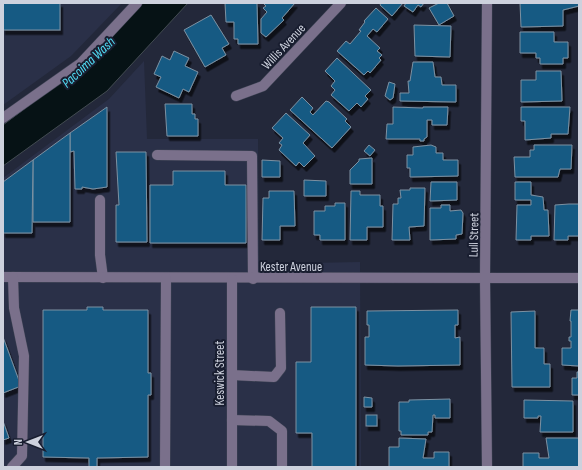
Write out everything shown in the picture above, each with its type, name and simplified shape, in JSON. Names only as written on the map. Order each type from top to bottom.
[{"type":"street","points":[[3,118],[81,63],[137,3]]},
{"type":"street","name":"Willis Avenue","points":[[236,96],[263,86],[341,3]]},
{"type":"street","name":"Lull Street","points":[[487,3],[485,278],[487,467]]},
{"type":"street","points":[[157,155],[252,156],[253,279]]},
{"type":"street","points":[[100,200],[100,255],[103,278]]},
{"type":"street","points":[[8,277],[24,356],[22,456],[12,467]]},
{"type":"street","name":"Kester Avenue","points":[[8,277],[232,279],[579,278]]},
{"type":"street","points":[[165,467],[166,278]]},
{"type":"street","name":"Keswick Street","points":[[232,279],[232,467]]},
{"type":"street","points":[[232,375],[274,377],[281,368],[280,313]]},
{"type":"street","points":[[232,420],[269,421],[282,431],[282,467]]},
{"type":"shaded area","points":[[3,3],[122,3],[71,56],[3,105]]},
{"type":"shaded area","points":[[144,61],[147,139],[258,139],[259,264],[360,262],[361,467],[3,467],[3,178],[109,99]]},
{"type":"water","name":"Pacoima Wash","points":[[143,3],[188,3],[107,91],[3,166],[3,125],[92,58]]},
{"type":"building","points":[[3,3],[60,3],[60,30],[3,30]]},
{"type":"building","points":[[225,3],[257,3],[258,44],[238,44],[238,39],[234,39],[234,22],[226,22]]},
{"type":"building","points":[[263,3],[295,3],[282,18],[284,20],[266,37],[261,33],[261,19],[267,12],[263,8],[266,6]]},
{"type":"building","points":[[381,3],[403,3],[392,16],[380,5]]},
{"type":"building","points":[[406,3],[424,3],[421,7],[418,5],[413,12],[404,6]]},
{"type":"building","points":[[439,3],[447,3],[454,16],[439,25],[429,8]]},
{"type":"building","points":[[520,3],[579,3],[579,6],[563,10],[563,26],[521,27]]},
{"type":"building","points":[[376,8],[388,19],[377,32],[373,29],[367,36],[380,48],[377,51],[382,55],[379,58],[381,60],[370,73],[368,71],[364,75],[337,51],[346,41],[350,44],[361,31],[359,30],[365,22],[364,21]]},
{"type":"building","points":[[211,15],[229,44],[222,48],[226,55],[205,67],[184,30]]},
{"type":"building","points":[[414,25],[451,26],[450,57],[415,56]]},
{"type":"building","points":[[520,32],[554,32],[554,42],[568,42],[568,58],[563,58],[563,64],[540,64],[540,58],[536,58],[536,53],[520,53]]},
{"type":"building","points":[[174,51],[189,58],[185,66],[198,72],[189,92],[183,89],[179,98],[156,87],[161,77],[154,74],[162,56],[170,60]]},
{"type":"building","points":[[337,58],[371,90],[365,96],[368,99],[361,107],[357,103],[349,111],[331,95],[335,90],[331,86],[335,81],[325,71]]},
{"type":"building","points":[[413,62],[433,62],[435,77],[441,77],[442,85],[456,85],[456,102],[400,101],[400,93],[409,93],[408,81],[410,81]]},
{"type":"building","points":[[536,71],[561,71],[562,101],[521,102],[521,80],[536,80]]},
{"type":"building","points":[[389,82],[395,84],[393,98],[390,100],[385,96]]},
{"type":"building","points":[[302,97],[313,108],[310,112],[313,115],[326,101],[347,119],[345,121],[351,127],[332,148],[290,110]]},
{"type":"building","points":[[165,104],[192,104],[192,114],[195,114],[195,119],[198,119],[198,136],[167,136]]},
{"type":"building","points":[[107,107],[107,187],[93,189],[82,187],[82,189],[75,189],[74,151],[70,152],[70,133]]},
{"type":"building","points":[[393,107],[448,107],[447,125],[432,125],[432,120],[427,120],[427,137],[424,141],[420,141],[420,139],[386,139],[387,124],[393,124]]},
{"type":"building","points":[[521,107],[570,107],[568,134],[551,134],[551,138],[525,140],[525,121],[521,121]]},
{"type":"building","points":[[286,113],[310,135],[303,143],[315,156],[304,167],[299,162],[296,166],[279,150],[282,145],[279,143],[283,138],[272,128]]},
{"type":"building","points":[[70,133],[70,222],[33,222],[33,160]]},
{"type":"building","points":[[369,145],[375,150],[370,156],[364,151]]},
{"type":"building","points":[[431,145],[436,147],[436,153],[443,153],[443,160],[458,160],[458,176],[410,177],[410,168],[407,168],[407,155],[413,155],[413,147]]},
{"type":"building","points":[[534,145],[572,145],[571,169],[560,169],[558,177],[515,177],[514,157],[530,157],[530,150],[534,150]]},
{"type":"building","points":[[116,152],[146,152],[147,242],[116,242],[116,205],[119,205]]},
{"type":"building","points":[[372,158],[372,184],[350,184],[350,170],[359,161],[359,159]]},
{"type":"building","points":[[33,160],[32,233],[3,233],[3,182]]},
{"type":"building","points":[[262,160],[280,161],[280,177],[262,177]]},
{"type":"building","points":[[173,171],[225,171],[225,185],[246,185],[246,243],[150,243],[150,185],[173,185]]},
{"type":"building","points":[[304,180],[326,181],[326,196],[304,196]]},
{"type":"building","points":[[431,182],[457,182],[457,200],[430,201]]},
{"type":"building","points":[[515,182],[531,182],[531,195],[543,197],[544,210],[548,210],[549,236],[531,236],[531,240],[516,240],[517,205],[531,205],[531,200],[515,200]]},
{"type":"building","points":[[410,188],[425,188],[424,226],[409,227],[410,240],[392,240],[393,204],[398,204],[398,198],[401,198],[400,190],[410,190]]},
{"type":"building","points":[[269,191],[294,191],[295,226],[280,226],[280,240],[262,240],[263,198],[269,198]]},
{"type":"building","points":[[351,191],[360,191],[360,195],[380,195],[380,206],[383,206],[383,227],[367,227],[367,240],[350,240]]},
{"type":"building","points":[[335,203],[345,203],[345,240],[320,240],[320,235],[314,235],[314,211],[325,211],[325,206],[335,206]]},
{"type":"building","points":[[579,204],[579,236],[568,236],[568,240],[554,240],[555,205]]},
{"type":"building","points":[[441,205],[450,205],[450,211],[461,210],[463,213],[462,234],[456,235],[456,239],[430,240],[430,208],[441,208]]},
{"type":"building","points":[[87,307],[103,307],[103,310],[148,310],[148,373],[151,373],[151,395],[148,395],[148,457],[97,458],[97,467],[89,467],[89,458],[43,457],[43,310],[87,310]]},
{"type":"building","points":[[311,307],[356,307],[356,467],[312,467],[312,433],[296,433],[296,362],[311,362]]},
{"type":"building","points":[[458,310],[458,325],[455,325],[455,338],[460,337],[460,365],[365,365],[365,337],[369,337],[367,311]]},
{"type":"building","points":[[571,310],[579,310],[579,366],[562,365],[562,348],[571,348],[571,341],[569,341],[569,337],[571,337]]},
{"type":"building","points":[[535,311],[535,348],[544,348],[544,364],[550,364],[550,387],[512,387],[511,312]]},
{"type":"building","points":[[3,337],[21,386],[3,393]]},
{"type":"building","points":[[577,372],[579,372],[579,395],[572,395],[572,378],[577,378]]},
{"type":"building","points":[[364,397],[372,398],[372,407],[364,407]]},
{"type":"building","points":[[450,399],[450,418],[435,418],[435,415],[433,415],[432,432],[428,432],[428,435],[401,435],[401,431],[399,431],[399,402],[409,402],[409,400]]},
{"type":"building","points":[[524,400],[573,401],[573,432],[540,432],[541,416],[538,416],[538,418],[524,418]]},
{"type":"building","points":[[366,415],[377,415],[377,426],[366,426]]},
{"type":"building","points":[[3,421],[9,438],[3,440]]},
{"type":"building","points":[[399,438],[426,439],[423,458],[434,458],[434,452],[449,452],[449,467],[389,467],[389,447],[399,447]]},
{"type":"building","points":[[546,438],[579,438],[579,467],[523,467],[523,453],[539,453],[539,458],[549,458]]}]
